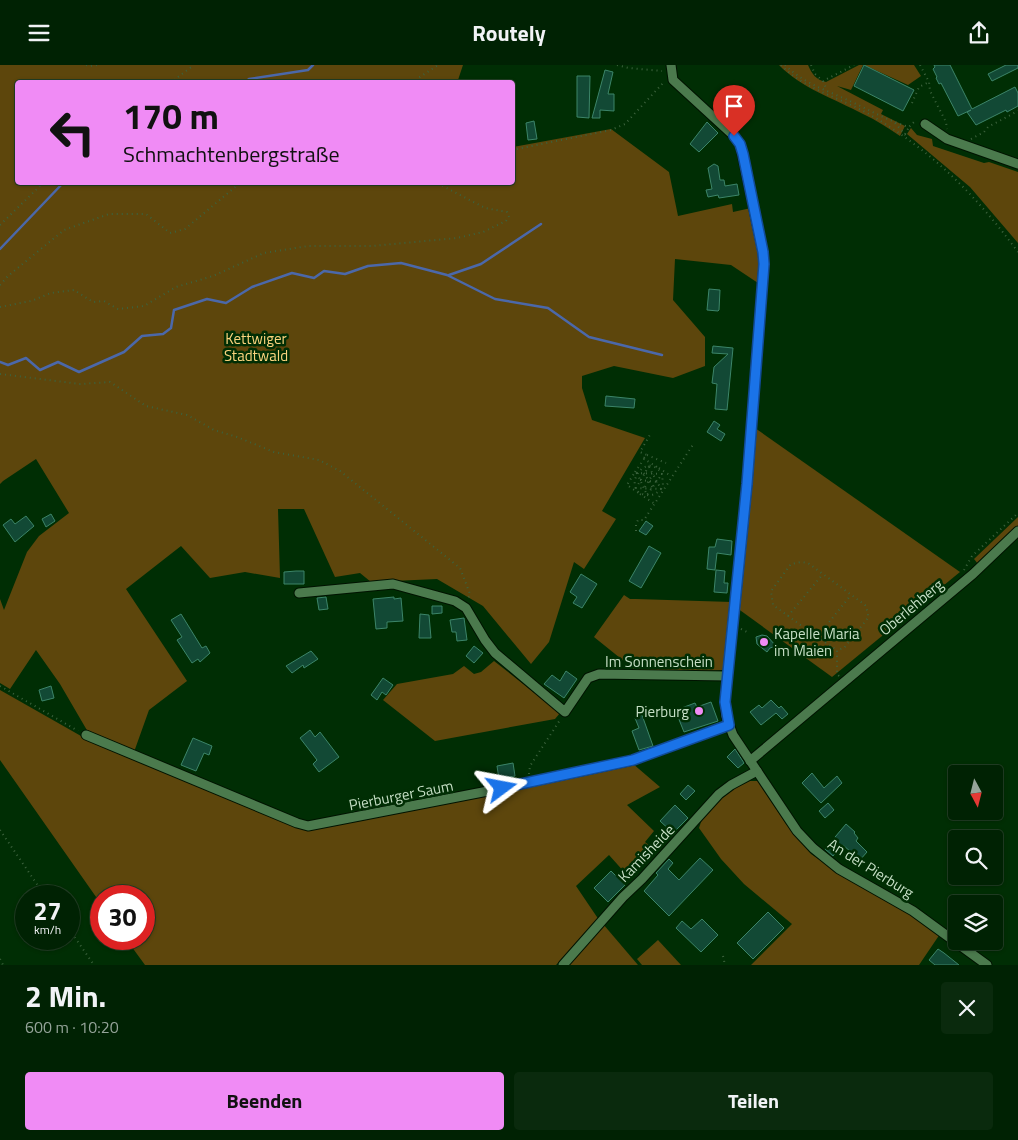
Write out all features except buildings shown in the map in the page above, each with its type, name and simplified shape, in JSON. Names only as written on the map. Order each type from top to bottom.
[{"type":"street","name":"An der Pierburg","points":[[671,70],[673,80],[679,87],[734,136],[740,144],[763,252],[764,264],[747,484],[725,702],[729,725],[733,735],[797,831],[813,848],[839,869],[913,911],[988,965]]},
{"type":"street","points":[[925,124],[947,139],[1018,164]]},
{"type":"street","name":"Oberlehberg","points":[[750,761],[973,574],[1018,531]]},
{"type":"street","points":[[299,593],[393,584],[455,601],[466,608],[495,653],[565,712]]},
{"type":"street","name":"Im Sonnenschein","points":[[565,712],[588,678],[599,674],[727,676]]},
{"type":"street","name":"Pierburger Saum","points":[[86,735],[308,826],[488,791],[633,760],[729,725]]},
{"type":"street","name":"Kamisheide","points":[[563,965],[623,897],[642,879],[719,794],[757,771]]},
{"type":"path","points":[[86,65],[90,67],[97,65]]},
{"type":"path","points":[[174,80],[194,65]]},
{"type":"path","points":[[416,80],[438,65]]},
{"type":"path","points":[[617,65],[629,68],[671,70]]},
{"type":"path","points":[[781,65],[801,82],[866,113],[910,140]]},
{"type":"path","points":[[785,65],[815,87],[827,90],[894,123],[909,127]]},
{"type":"path","points":[[810,65],[815,74],[823,81],[827,90]]},
{"type":"path","points":[[823,81],[854,65]]},
{"type":"path","points":[[920,65],[929,82],[930,91],[946,122],[947,139]]},
{"type":"path","points":[[515,149],[612,130],[625,124],[671,70]]},
{"type":"path","points":[[912,103],[918,87],[929,82]]},
{"type":"path","points":[[960,144],[1018,111]]},
{"type":"path","points":[[905,135],[914,122]]},
{"type":"path","points":[[894,123],[910,140],[968,190],[1018,252]]},
{"type":"path","points":[[0,225],[41,185]]},
{"type":"path","points":[[0,285],[8,276],[64,230],[109,214],[146,214],[170,233],[186,229],[238,185]]},
{"type":"path","points":[[0,307],[31,301],[51,293],[74,290],[93,302],[104,301],[118,309],[144,306],[176,287],[214,276],[264,253],[308,246],[372,246],[457,238],[483,232],[506,221],[509,217],[507,212],[485,208],[441,185]]},
{"type":"path","points":[[0,374],[80,384],[110,382],[146,406],[187,415],[214,431],[237,437],[274,452],[319,460],[340,471],[460,568],[470,593],[466,608]]},
{"type":"path","points":[[651,433],[640,451],[666,463]]},
{"type":"path","points":[[636,531],[636,524],[644,519],[655,504],[662,490],[694,443]]},
{"type":"path","points":[[647,455],[627,485],[655,504]]},
{"type":"path","points":[[644,459],[672,477]]},
{"type":"path","points":[[649,466],[662,490]]},
{"type":"path","points":[[636,487],[649,466]]},
{"type":"path","points":[[649,466],[658,469],[662,475],[662,490],[654,495],[641,493],[634,481],[636,473],[640,469],[649,466]]},
{"type":"path","points":[[636,473],[662,475]]},
{"type":"path","points":[[636,473],[647,495]]},
{"type":"path","points":[[644,473],[652,488]]},
{"type":"path","points":[[644,488],[653,474]]},
{"type":"path","points":[[647,495],[662,475]]},
{"type":"path","points":[[640,481],[657,482]]},
{"type":"path","points":[[636,487],[662,490]]},
{"type":"path","points":[[801,562],[808,563],[851,595],[865,605],[868,618],[844,649],[837,650],[773,605],[771,591],[791,564],[801,562]]},
{"type":"path","points":[[788,617],[823,574]]},
{"type":"path","points":[[817,637],[851,595]]},
{"type":"path","points":[[837,650],[837,674],[844,683]]},
{"type":"path","points":[[0,686],[86,735]]},
{"type":"path","points":[[528,782],[530,766],[565,712]]},
{"type":"path","points":[[0,831],[38,885]]},
{"type":"path","points":[[80,945],[94,965]]},
{"type":"path","points":[[722,956],[725,965]]},
{"type":"path","points":[[0,959],[3,965]]},
{"type":"green space","name":"Kettwiger Stadtwald","points":[[0,65],[463,65],[458,80],[15,80],[15,185],[515,185],[515,147],[611,129],[669,172],[678,216],[732,204],[733,212],[751,208],[761,253],[758,283],[731,265],[675,259],[673,300],[705,337],[705,366],[673,378],[614,366],[582,376],[582,388],[592,420],[645,438],[602,511],[616,519],[584,569],[574,562],[549,642],[531,664],[483,606],[437,579],[371,582],[360,573],[335,577],[304,509],[278,509],[280,578],[245,572],[210,578],[181,546],[126,589],[187,681],[149,710],[134,752],[88,732],[60,684],[36,650],[10,689],[0,683],[0,599],[4,610],[27,552],[39,536],[69,513],[36,459],[0,484]]},
{"type":"green space","points":[[779,65],[808,65],[815,76],[826,82],[859,65],[863,65],[851,90],[837,86],[883,110],[881,114],[905,126],[900,136],[873,119],[808,87]]},
{"type":"green space","points":[[864,65],[914,65],[921,76],[908,85]]},
{"type":"green space","points":[[911,128],[917,135],[932,139],[933,146],[1018,172],[1018,243],[970,187],[907,134]]},
{"type":"green space","points":[[755,428],[960,572],[832,677],[737,608]]},
{"type":"green space","points":[[1018,517],[1018,526],[978,564],[974,559]]},
{"type":"green space","points":[[624,595],[630,599],[732,602],[724,670],[683,672],[635,670],[594,637]]},
{"type":"green space","points":[[494,661],[560,713],[555,719],[435,741],[383,700],[397,684],[453,674],[464,666],[474,674],[481,672]]},
{"type":"green space","points":[[0,690],[81,736],[310,830],[632,763],[660,787],[627,805],[654,831],[645,842],[656,851],[626,874],[609,855],[576,886],[599,920],[556,965],[145,965],[134,950],[155,950],[155,885],[90,885],[90,888],[0,760]]},
{"type":"green space","points":[[750,781],[758,781],[786,824],[811,854],[940,934],[919,965],[751,965],[792,924],[744,884],[721,859],[699,828],[702,819],[723,794]]},
{"type":"green space","points":[[603,924],[638,965],[567,965]]},
{"type":"green space","points":[[658,940],[681,965],[642,965],[637,959]]},
{"type":"waterway","points":[[248,80],[308,70],[313,65]]},
{"type":"waterway","points":[[0,249],[61,185]]},
{"type":"waterway","points":[[449,275],[481,264],[541,224]]},
{"type":"waterway","points":[[0,362],[8,365],[26,358],[40,370],[58,362],[79,372],[124,352],[142,336],[163,334],[171,328],[174,310],[207,299],[226,303],[252,287],[292,273],[314,278],[324,271],[345,274],[368,266],[401,263],[447,275],[495,299],[548,308],[589,337],[662,355]]},
{"type":"place","name":"Kapelle Maria im Maien","points":[[764,642]]},
{"type":"place","name":"Pierburg","points":[[699,711]]},
{"type":"route","points":[[502,788],[633,760],[729,725],[725,702],[747,484],[764,264],[743,154],[740,144],[734,136]]}]
